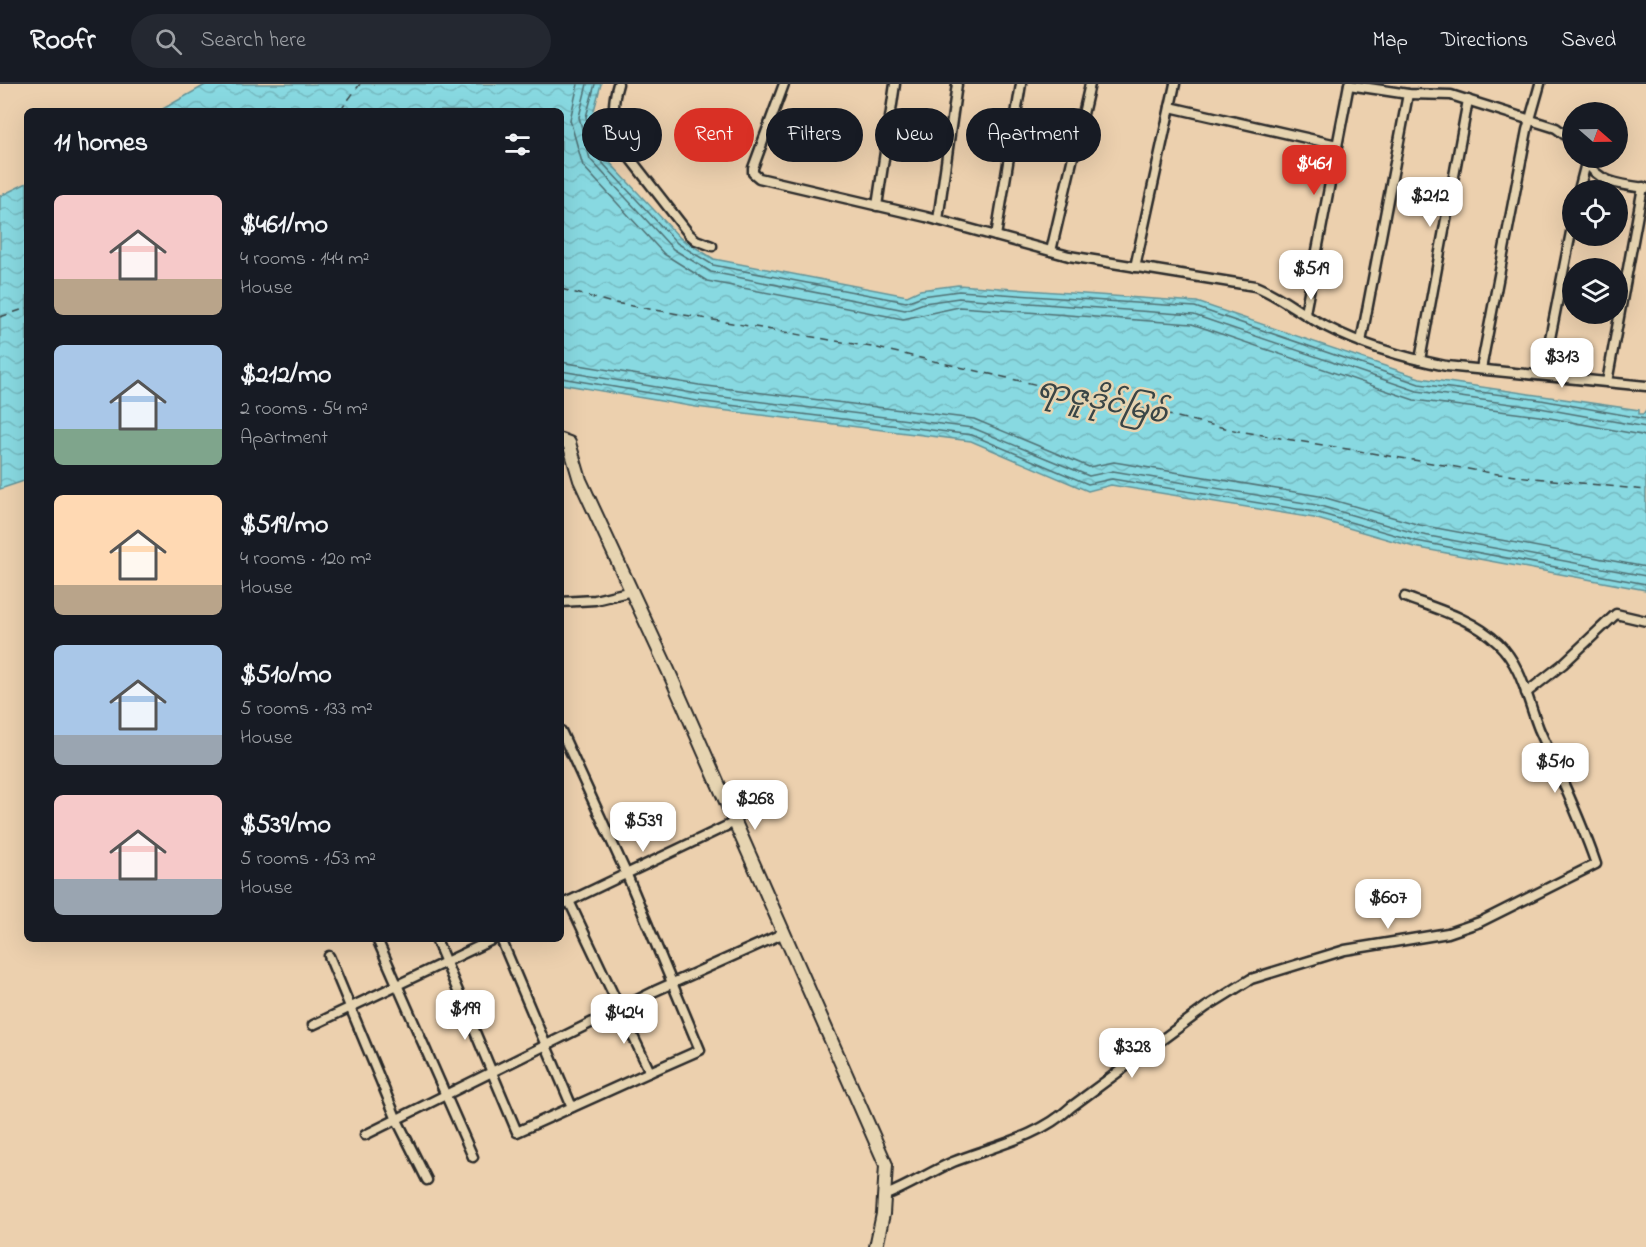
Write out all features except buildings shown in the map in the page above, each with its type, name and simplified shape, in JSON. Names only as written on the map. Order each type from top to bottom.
[{"type":"street","points":[[618,84],[613,107],[616,134],[622,148],[689,234],[696,240],[712,246]]},
{"type":"street","points":[[784,84],[753,173],[759,178],[938,220],[1051,251],[1255,286],[1270,292],[1326,327],[1361,342],[1420,360],[1446,366],[1646,386]]},
{"type":"street","points":[[877,206],[895,84]]},
{"type":"street","points":[[938,220],[957,84]]},
{"type":"street","points":[[996,236],[1021,84]]},
{"type":"street","points":[[1051,251],[1090,84]]},
{"type":"street","points":[[1135,267],[1175,84]]},
{"type":"street","points":[[1305,313],[1349,84],[1408,94],[1441,93],[1530,119],[1556,128],[1562,132]]},
{"type":"street","points":[[1481,369],[1530,119],[1540,84]]},
{"type":"street","points":[[1361,342],[1408,94]]},
{"type":"street","points":[[1420,360],[1468,100]]},
{"type":"street","points":[[1170,107],[1337,145]]},
{"type":"street","points":[[1591,168],[1599,178],[1644,187],[1607,382]]},
{"type":"street","points":[[1544,374],[1568,246]]},
{"type":"street","points":[[564,441],[569,443],[580,480],[632,591],[886,1165],[886,1195],[876,1247]]},
{"type":"street","points":[[564,602],[595,600],[632,591]]},
{"type":"street","points":[[886,1195],[952,1163],[1025,1137],[1055,1122],[1071,1107],[1197,1014],[1251,979],[1346,950],[1448,933],[1480,922],[1596,864],[1578,812],[1526,693],[1515,661],[1498,642],[1476,625],[1405,597]]},
{"type":"street","points":[[1526,693],[1563,664],[1616,614],[1646,621]]},
{"type":"street","points":[[437,942],[517,1132],[700,1050],[627,875],[564,738]]},
{"type":"street","points":[[650,1072],[621,1008],[565,903],[735,822]]},
{"type":"street","points":[[365,1135],[671,983],[784,933]]},
{"type":"street","points":[[378,942],[473,1158]]},
{"type":"street","points":[[313,1025],[488,942]]},
{"type":"street","points":[[502,942],[572,1107]]},
{"type":"street","points":[[329,957],[397,1120],[427,1180]]},
{"type":"water","name":"ရာဇူဒိုင်မြစ်","points":[[207,84],[601,84],[595,108],[582,108],[582,162],[609,162],[680,238],[714,259],[907,296],[920,290],[958,285],[1197,302],[1420,378],[1639,410],[1639,414],[1643,414],[1646,410],[1646,590],[1414,547],[1314,518],[1111,485],[1088,491],[971,441],[696,407],[564,385],[564,108],[164,108]]},
{"type":"water","points":[[24,184],[24,481],[0,489],[0,196]]},
{"type":"ferry route","points":[[342,108],[360,84]]},
{"type":"ferry route","points":[[564,290],[609,302],[877,348],[1238,431],[1498,474],[1646,490]]},
{"type":"ferry route","points":[[0,317],[24,309]]}]
